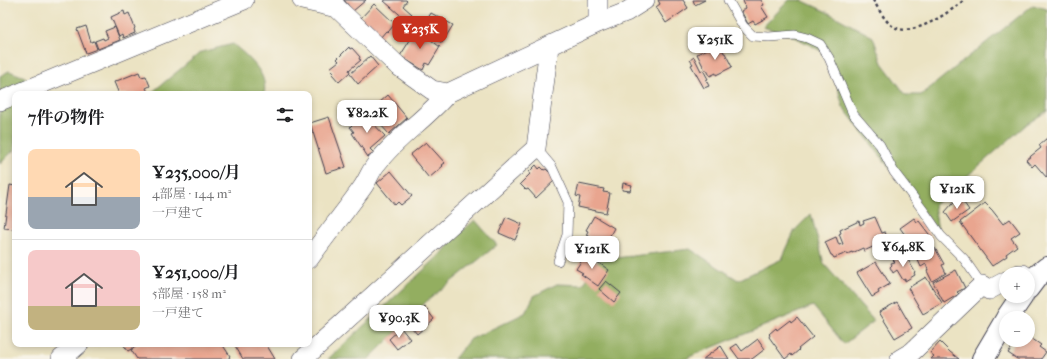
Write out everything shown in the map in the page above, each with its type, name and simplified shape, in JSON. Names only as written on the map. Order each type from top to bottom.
[{"type":"street","points":[[23,91],[244,0]]},
{"type":"street","points":[[302,0],[334,4],[397,65],[432,90],[448,93]]},
{"type":"street","points":[[598,0],[598,23]]},
{"type":"street","points":[[312,255],[363,187],[377,163],[391,146],[436,107],[448,93],[598,23],[626,12],[645,0]]},
{"type":"street","points":[[303,359],[536,148],[549,47]]},
{"type":"street","points":[[0,101],[12,96]]},
{"type":"street","points":[[911,357],[982,285],[989,290],[999,285]]},
{"type":"street","points":[[983,359],[999,332]]},
{"type":"street","points":[[61,359],[75,347]]},
{"type":"lane","points":[[728,0],[743,26],[753,36],[769,38],[795,35],[807,38],[820,44],[829,58],[852,114],[880,145],[894,172],[941,236],[964,259],[982,285]]},
{"type":"lane","points":[[536,148],[552,167],[568,202],[567,235],[558,261]]},
{"type":"path","points":[[873,0],[884,18],[894,27],[905,30],[927,24],[955,8],[964,0]]},
{"type":"green space","points":[[789,0],[801,0],[827,12],[873,37],[882,63],[906,95],[921,95],[1033,5],[1047,9],[1047,111],[1027,124],[934,205],[938,231],[843,107],[831,63],[821,51],[793,36],[763,27]]},
{"type":"green space","points":[[233,44],[256,66],[263,79],[264,91],[154,91],[201,52]]},
{"type":"green space","points":[[9,71],[25,77],[31,91],[12,91],[12,152],[0,164],[0,76]]},
{"type":"green space","points":[[811,214],[824,264],[874,321],[844,344],[813,306],[687,359],[454,359],[469,340],[525,313],[534,296],[557,284],[583,285],[599,260],[690,249],[738,280],[782,259],[795,230]]},
{"type":"green space","points":[[475,220],[497,245],[427,301],[369,359],[328,359],[443,252],[455,237]]},
{"type":"building","points":[[344,0],[366,0],[353,11]]},
{"type":"building","points":[[406,0],[407,1],[403,6],[412,14],[406,20],[384,1]]},
{"type":"building","points":[[658,0],[683,0],[688,8],[666,23],[656,7],[660,4]]},
{"type":"building","points":[[693,0],[705,0],[695,5]]},
{"type":"building","points":[[761,0],[764,5],[761,6],[768,17],[755,24],[753,21],[748,24],[741,11],[746,8],[743,1]]},
{"type":"building","points":[[374,4],[395,24],[380,38],[360,19]]},
{"type":"building","points":[[124,11],[125,15],[129,13],[135,28],[135,33],[123,38],[122,34],[119,36],[111,17]]},
{"type":"building","points":[[431,13],[453,25],[442,43],[421,30]]},
{"type":"building","points":[[86,26],[91,42],[94,41],[97,49],[86,53],[77,29]]},
{"type":"building","points":[[115,27],[120,40],[98,49],[95,41],[108,38],[105,31]]},
{"type":"building","points":[[417,29],[440,47],[429,65],[426,63],[423,70],[400,56]]},
{"type":"building","points":[[716,45],[718,48],[721,47],[732,67],[716,75],[716,73],[710,76],[707,70],[705,70],[697,54]]},
{"type":"building","points":[[349,47],[350,49],[352,48],[361,60],[349,70],[350,72],[339,82],[332,74],[334,72],[330,68],[339,61],[337,59]]},
{"type":"building","points":[[370,56],[378,66],[358,84],[350,74]]},
{"type":"building","points":[[694,57],[701,71],[703,70],[708,79],[706,80],[709,86],[704,88],[691,65],[693,64],[690,60]]},
{"type":"building","points":[[139,72],[141,77],[146,76],[150,86],[146,88],[148,91],[118,91],[114,82]]},
{"type":"building","points":[[388,95],[407,118],[389,134],[369,112]]},
{"type":"building","points":[[362,115],[367,120],[368,118],[385,136],[370,149],[374,153],[368,157],[352,133],[354,132],[350,127]]},
{"type":"building","points":[[329,117],[346,167],[326,173],[312,129],[312,122]]},
{"type":"building","points":[[1047,138],[1047,178],[1035,164],[1032,167],[1026,160],[1041,148],[1039,145]]},
{"type":"building","points":[[426,142],[445,163],[429,178],[410,155]]},
{"type":"building","points":[[536,165],[539,169],[541,167],[544,170],[546,169],[556,179],[536,198],[528,189],[526,190],[520,184],[530,174],[529,172]]},
{"type":"building","points":[[391,171],[412,196],[401,205],[398,202],[395,205],[377,183]]},
{"type":"building","points":[[623,183],[632,185],[630,191],[622,190]]},
{"type":"building","points":[[579,184],[604,189],[603,192],[610,193],[606,213],[578,207],[580,197],[576,196]]},
{"type":"building","points":[[10,185],[12,185],[12,229],[4,228]]},
{"type":"building","points":[[959,196],[969,210],[952,222],[945,212]]},
{"type":"building","points":[[985,203],[1003,224],[1010,219],[1020,232],[1011,238],[1017,246],[1006,254],[1007,256],[992,266],[960,222]]},
{"type":"building","points":[[594,216],[614,228],[606,243],[604,242],[603,244],[586,235],[588,231],[586,230]]},
{"type":"building","points":[[506,217],[522,224],[515,240],[499,233]]},
{"type":"building","points":[[875,217],[882,233],[885,232],[888,240],[864,251],[863,248],[834,258],[831,255],[825,242],[836,237],[839,245],[843,244],[839,234],[841,233],[840,230],[859,221],[860,225],[864,223],[863,221]]},
{"type":"building","points":[[914,218],[917,222],[919,221],[932,238],[916,250],[900,228]]},
{"type":"building","points":[[607,243],[614,247],[611,253],[604,249]]},
{"type":"building","points":[[935,248],[944,264],[942,265],[946,273],[932,281],[927,271],[926,264],[921,267],[917,258]]},
{"type":"building","points":[[586,254],[609,270],[598,286],[576,269]]},
{"type":"building","points":[[903,254],[906,256],[915,272],[915,275],[905,281],[897,270],[893,273],[890,267],[892,265],[891,263],[895,262],[893,260]]},
{"type":"building","points":[[876,262],[890,284],[878,291],[879,293],[872,297],[857,273]]},
{"type":"building","points":[[956,270],[965,288],[957,292],[959,294],[944,303],[933,282]]},
{"type":"building","points":[[926,277],[942,303],[923,314],[908,288]]},
{"type":"building","points":[[606,281],[621,293],[614,302],[599,289]]},
{"type":"building","points":[[897,302],[912,328],[895,338],[879,312]]},
{"type":"building","points":[[425,307],[434,319],[417,334],[407,322]]},
{"type":"building","points":[[797,317],[813,337],[792,356],[791,354],[785,359],[769,337],[769,334],[776,328],[777,330],[790,320],[791,322]]},
{"type":"building","points":[[401,328],[410,339],[397,349],[389,339]]},
{"type":"building","points":[[758,339],[765,349],[752,359],[739,359],[731,348],[737,344],[742,351]]},
{"type":"building","points":[[1035,341],[1041,345],[1039,347],[1046,352],[1041,359],[1017,359],[1008,353],[1012,347],[1035,347]]},
{"type":"building","points":[[940,342],[959,359],[931,359],[934,356],[930,353]]},
{"type":"building","points":[[721,346],[729,359],[703,359]]},
{"type":"building","points":[[125,347],[134,347],[128,351]]},
{"type":"building","points":[[136,347],[224,347],[230,356],[230,359],[137,359],[131,350]]},
{"type":"building","points":[[236,347],[268,347],[275,359],[243,359]]}]
